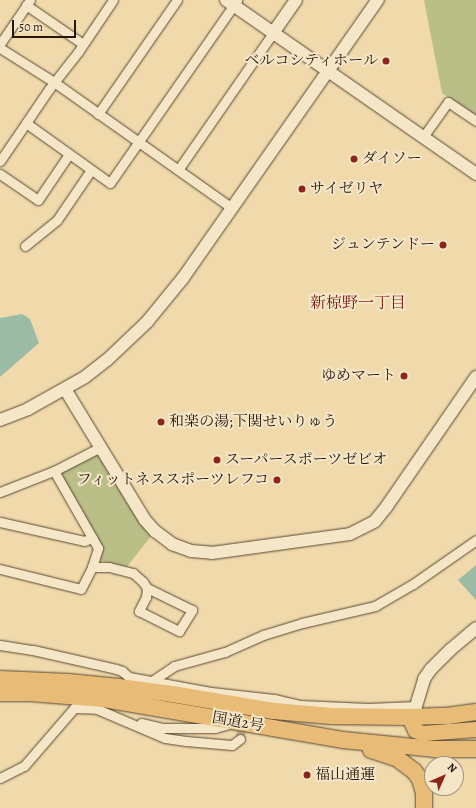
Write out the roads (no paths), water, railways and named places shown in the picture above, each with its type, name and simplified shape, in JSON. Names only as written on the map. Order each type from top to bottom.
[{"type":"highway","name":"国道2号","points":[[0,679],[68,682],[119,687],[298,714],[354,718],[412,712],[452,715],[476,712]]},
{"type":"highway","name":"国道2号","points":[[0,693],[32,693],[104,699],[343,740],[434,749],[476,749]]},
{"type":"highway","points":[[343,740],[389,755],[407,764],[420,779],[426,803]]},
{"type":"main road","points":[[412,712],[415,730],[422,733],[476,729]]},
{"type":"main road","points":[[452,715],[476,716]]},
{"type":"street","points":[[98,114],[177,0]]},
{"type":"street","points":[[178,170],[296,0]]},
{"type":"street","points":[[0,420],[28,409],[85,377],[107,360],[147,322],[183,278],[378,0]]},
{"type":"street","points":[[0,161],[54,82],[83,44],[109,1]]},
{"type":"street","points":[[0,44],[26,2],[83,44]]},
{"type":"street","points":[[26,124],[110,183],[232,2],[273,33],[476,174]]},
{"type":"street","points":[[0,48],[54,82],[232,208]]},
{"type":"street","points":[[423,137],[448,102],[476,121]]},
{"type":"street","points":[[0,174],[38,200],[69,154]]},
{"type":"street","points":[[25,246],[57,220],[91,170]]},
{"type":"street","points":[[65,389],[145,520],[162,537],[181,548],[212,553],[350,534],[366,527],[382,514],[476,377]]},
{"type":"street","points":[[0,492],[54,471],[101,448]]},
{"type":"street","points":[[0,569],[80,589],[92,567],[98,548],[54,471]]},
{"type":"street","points":[[0,522],[84,541],[92,538]]},
{"type":"street","points":[[152,681],[174,666],[225,652],[263,635],[296,624],[379,604],[413,584],[476,540]]},
{"type":"street","points":[[92,567],[109,567],[133,573],[147,588],[192,610],[179,631],[139,611],[146,597],[147,588]]},
{"type":"street","points":[[0,645],[33,650],[116,669],[122,671],[129,677],[247,699],[274,699],[300,705],[368,708],[412,712],[420,688],[431,669],[450,650],[476,628]]},
{"type":"street","points":[[0,778],[24,766],[74,708],[97,709],[126,720],[165,738],[186,742],[232,745],[240,738]]},
{"type":"street","points":[[126,720],[162,728],[215,728],[239,722]]},
{"type":"tunnel","points":[[240,739],[246,702]]},
{"type":"place","name":"ベルコシティホール","points":[[386,61]]},
{"type":"place","name":"ダイソー","points":[[354,159]]},
{"type":"place","name":"サイゼリヤ","points":[[302,189]]},
{"type":"place","name":"ジュンテンドー","points":[[443,245]]},
{"type":"place","name":"ゆめマート","points":[[404,376]]},
{"type":"place","name":"和楽の湯;下関せいりゅう","points":[[161,422]]},
{"type":"place","name":"スーパースポーツゼビオ","points":[[217,460]]},
{"type":"place","name":"フィットネススポーツレフコ","points":[[277,480]]},
{"type":"place","name":"福山通運","points":[[307,775]]},
{"type":"district","name":"新椋野一丁目","points":[[358,303]]}]
